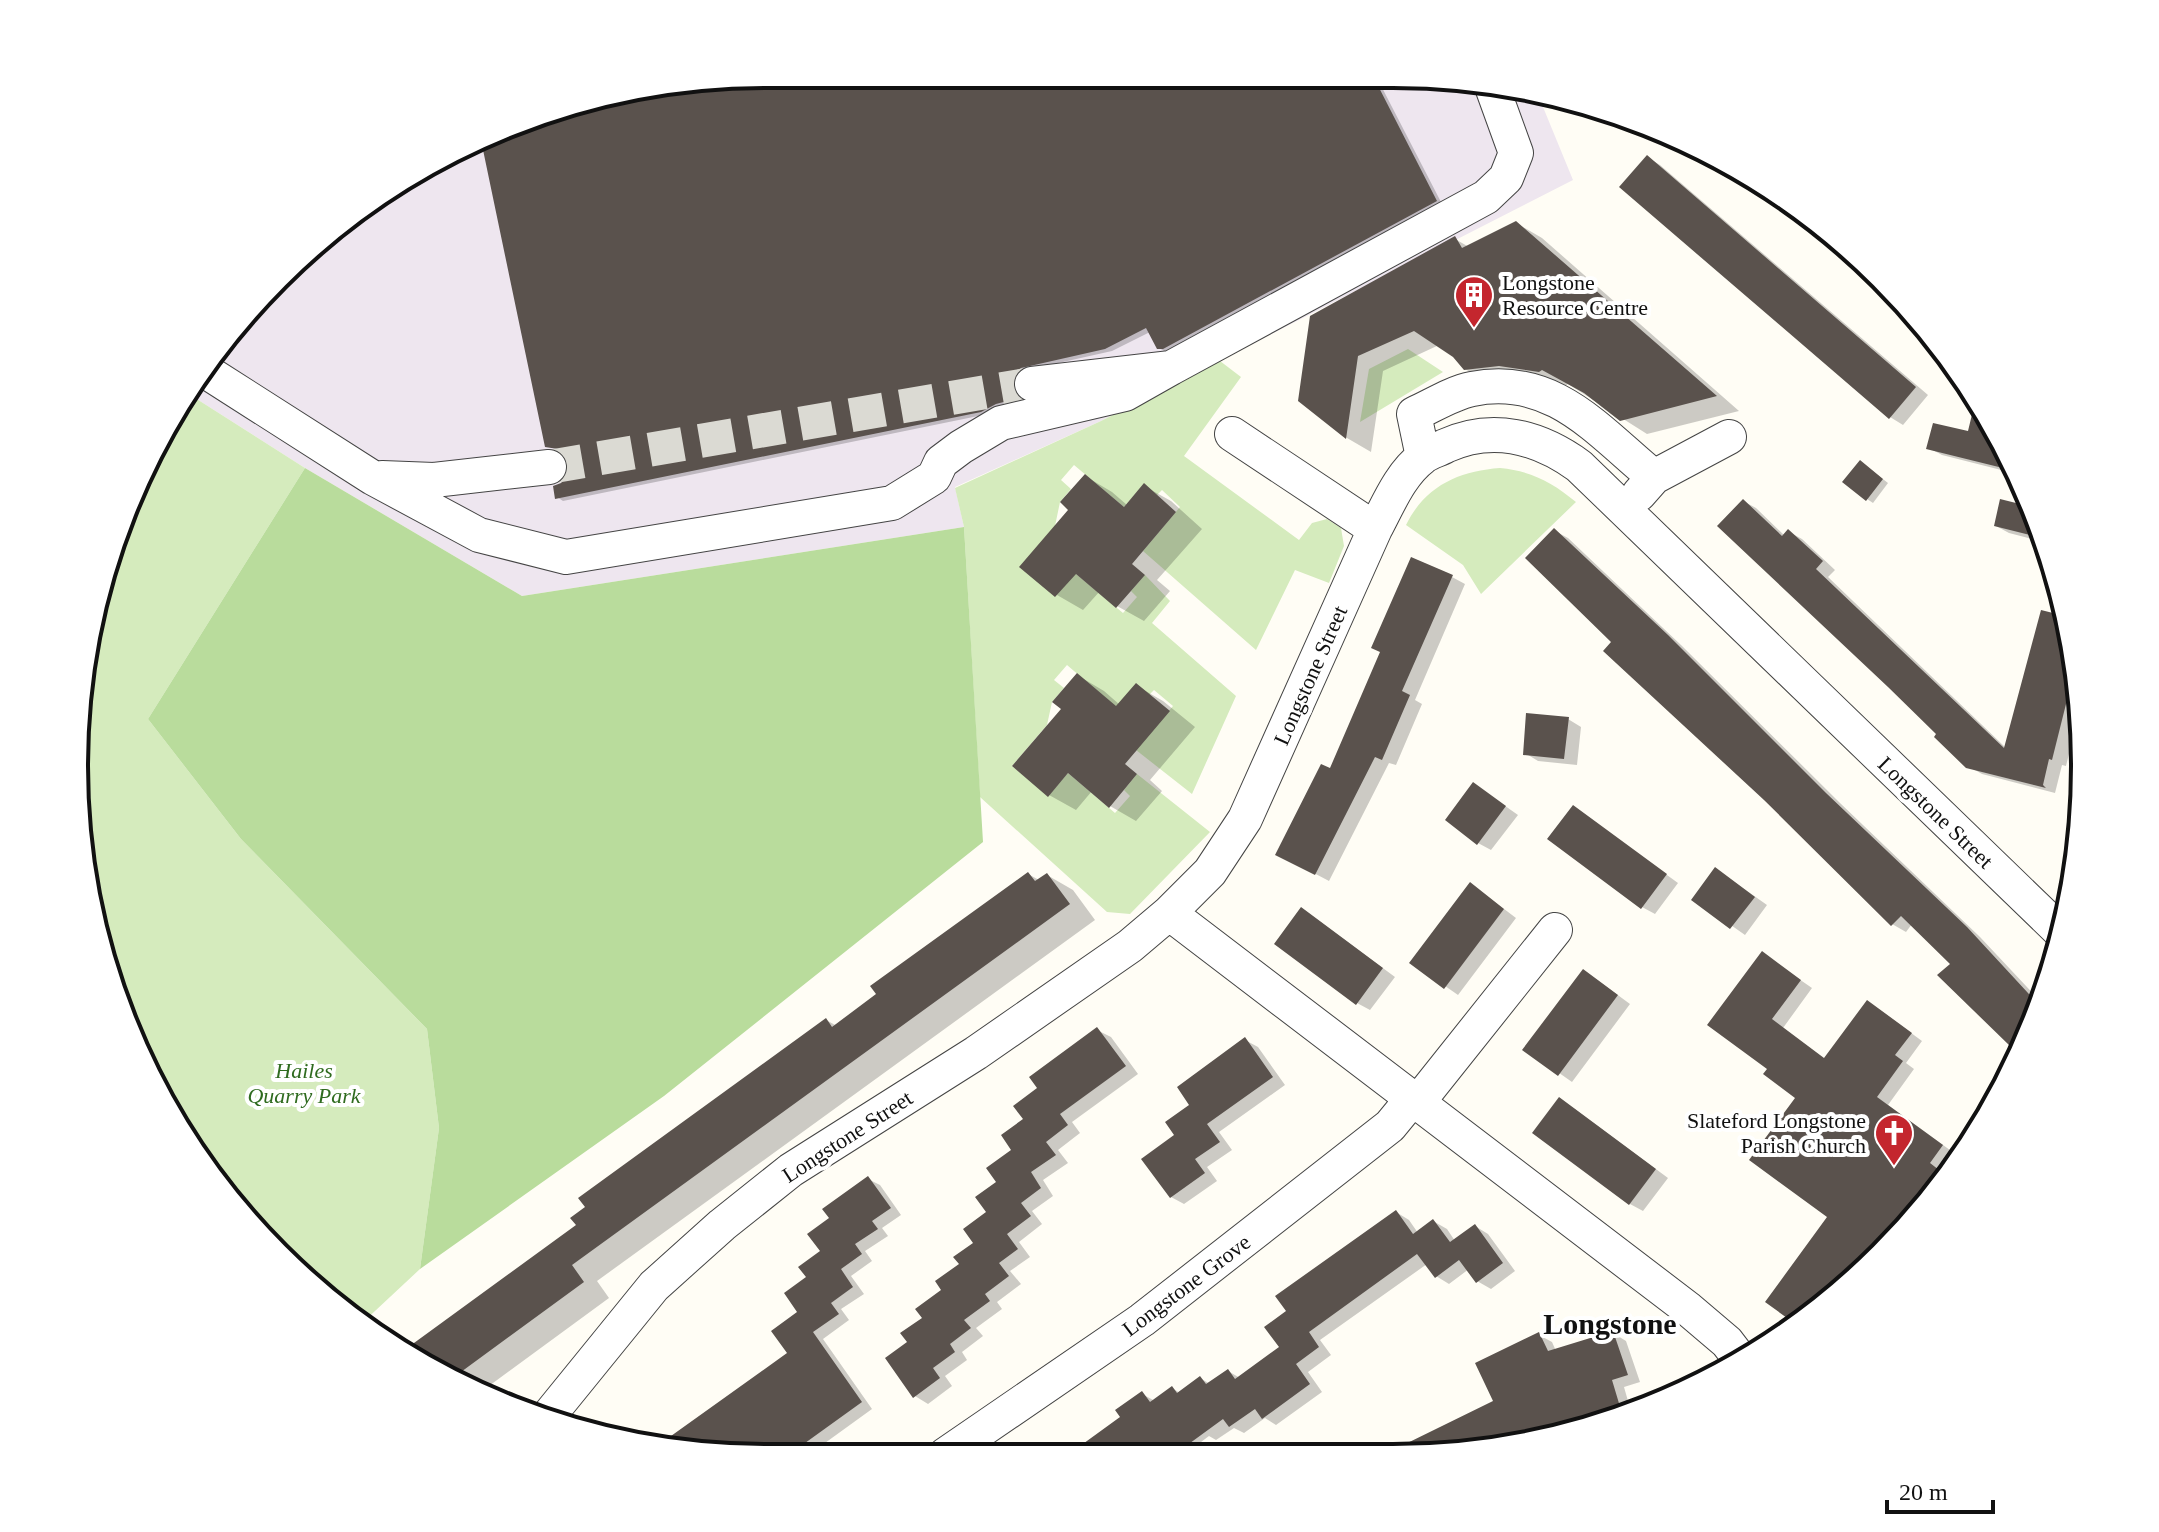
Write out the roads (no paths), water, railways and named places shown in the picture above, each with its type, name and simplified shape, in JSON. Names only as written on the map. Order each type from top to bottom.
[{"type":"street","points":[[212,375],[373,478],[479,535],[566,557],[892,503],[934,477],[941,462],[961,447],[1001,423],[1125,394],[1486,197],[1506,178],[1516,153],[1495,96]]},
{"type":"street","points":[[1032,384],[1171,368]]},
{"type":"street","points":[[1423,457],[1414,414],[1469,389],[1501,386],[1536,390],[1563,402],[1654,477]]},
{"type":"street","points":[[1232,434],[1375,529]]},
{"type":"street","name":"Longstone Street","points":[[554,1410],[654,1286],[722,1225],[791,1170],[976,1053],[1130,946],[1210,872],[1245,819],[1375,529],[1399,485],[1423,457],[1454,442],[1481,435],[1511,435],[1539,441],[1579,466],[2053,920]]},
{"type":"street","points":[[1625,511],[1654,477],[1729,437]]},
{"type":"street","points":[[373,478],[434,480],[549,467]]},
{"type":"street","points":[[1169,913],[1687,1308],[1734,1352]]},
{"type":"street","name":"Longstone Grove","points":[[961,1444],[1142,1320],[1390,1126],[1555,930]]},
{"type":"tunnel","points":[[549,467],[1032,384]]},
{"type":"place","name":"Longstone Resource Centre","points":[[1474,329]]},
{"type":"place","name":"Slateford Longstone Parish Church","points":[[1894,1167]]},
{"type":"district","name":"Longstone","points":[[1610,1324]]},
{"type":"park label","name":"Hailes Quarry Park","points":[[304,1082]]}]
